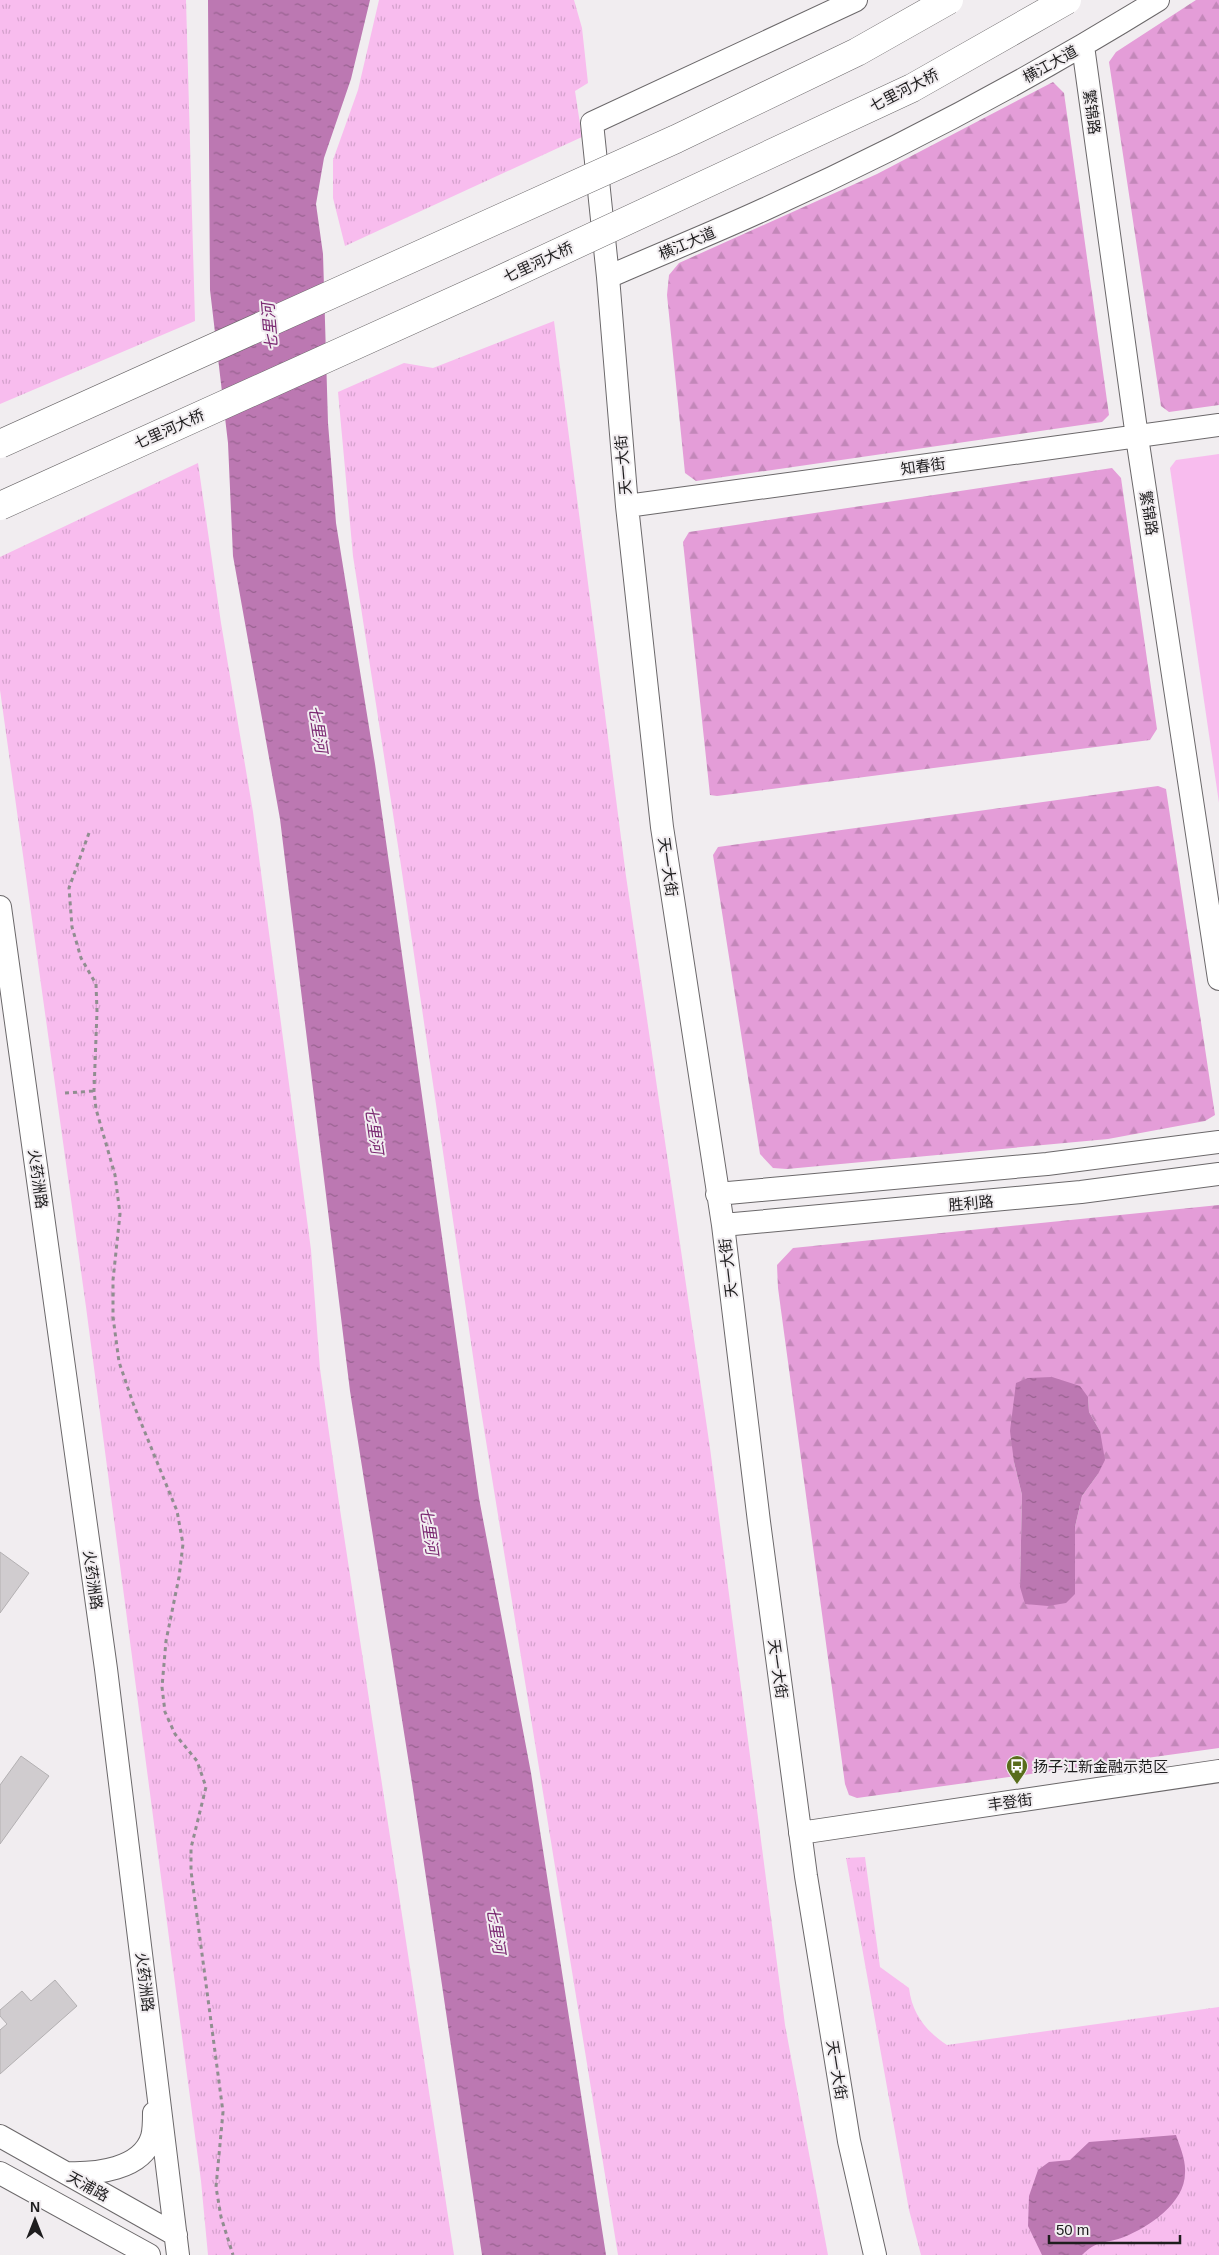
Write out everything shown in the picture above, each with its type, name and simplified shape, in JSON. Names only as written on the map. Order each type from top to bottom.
[{"type":"highway","points":[[0,444],[676,139],[857,52],[948,0]]},
{"type":"highway","name":"七里河大桥","points":[[0,506],[511,275],[912,88],[1067,0]]},
{"type":"street","points":[[608,277],[592,124],[856,0]]},
{"type":"street","name":"横江大道","points":[[608,277],[765,209],[970,109],[1083,46],[1158,0]]},
{"type":"street","name":"繁锦路","points":[[1083,46],[1137,437],[1219,979]]},
{"type":"street","name":"天一大街","points":[[608,277],[627,506],[662,827],[723,1224],[759,1522],[800,1833],[849,2141],[875,2255]]},
{"type":"street","name":"知春街","points":[[627,506],[1219,425]]},
{"type":"street","name":"火药洲路","points":[[0,907],[103,1649],[177,2245]]},
{"type":"street","points":[[717,1194],[1047,1164],[1219,1142]]},
{"type":"street","name":"胜利路","points":[[723,1224],[1080,1192],[1219,1174]]},
{"type":"street","name":"丰登街","points":[[800,1833],[1219,1771]]},
{"type":"street","points":[[66,2173],[92,2174],[117,2168],[138,2157],[151,2138],[158,2085]]},
{"type":"street","name":"天浦路","points":[[0,2136],[66,2173],[177,2245]]},
{"type":"street","points":[[0,2173],[150,2255]]},
{"type":"path","points":[[89,833],[69,888],[72,927],[81,958],[96,984],[97,1011],[94,1091],[96,1109],[115,1175],[120,1214],[113,1280],[113,1317],[119,1362],[132,1403],[177,1511],[183,1544],[179,1576],[166,1641],[162,1687],[164,1712],[175,1734],[197,1761],[206,1787],[191,1848],[191,1871],[223,2112],[216,2187],[221,2217],[233,2255]]},
{"type":"path","points":[[65,1093],[94,1091]]},
{"type":"green space","points":[[0,0],[186,0],[195,321],[0,404]]},
{"type":"green space","points":[[379,0],[574,0],[582,28],[588,83],[575,91],[582,137],[345,246],[333,198],[333,160],[358,90]]},
{"type":"green space","points":[[1196,0],[1219,0],[1219,405],[1169,412],[1161,406],[1109,62],[1116,52]]},
{"type":"green space","points":[[1053,82],[1064,93],[1109,415],[1102,422],[696,481],[685,473],[667,295],[669,275],[679,263],[877,174]]},
{"type":"green space","points":[[554,321],[626,876],[710,1448],[785,2025],[828,2255],[618,2255],[480,1404],[400,859],[353,556],[338,392],[404,363],[433,368]]},
{"type":"green space","points":[[1219,454],[1219,803],[1170,468],[1176,460]]},
{"type":"green space","points":[[198,463],[221,623],[253,812],[311,1250],[320,1369],[339,1503],[454,2255],[208,2255],[201,2181],[86,1307],[0,690],[0,557]]},
{"type":"green space","points":[[1112,468],[1121,478],[1157,729],[1150,740],[717,796],[710,795],[683,542],[689,532]]},
{"type":"green space","points":[[1158,786],[1166,789],[1215,1115],[1205,1121],[1108,1139],[787,1169],[773,1168],[760,1154],[713,855],[718,847]]},
{"type":"green space","points":[[1219,1205],[1219,1748],[857,1798],[849,1795],[845,1784],[778,1288],[777,1265],[793,1248]],"holes":[[[1088,1397],[1089,1412],[1100,1431],[1098,1474],[1082,1496],[1075,1527],[1075,1594],[1020,1587],[1022,1495],[1014,1462]]]},
{"type":"green space","points":[[865,1857],[880,1967],[909,1988],[913,2006],[921,2021],[947,2045],[1219,2007],[1219,2255],[921,2255],[909,2210],[846,1858]]},
{"type":"water","name":"七里河","points":[[208,0],[370,0],[351,79],[324,158],[316,204],[323,254],[328,423],[336,523],[375,764],[479,1498],[531,1773],[606,2255],[482,2255],[412,1783],[350,1391],[280,819],[233,556],[228,443],[210,290]]},
{"type":"water","points":[[1052,1377],[1080,1386],[1088,1397],[1089,1412],[1100,1431],[1105,1460],[1098,1474],[1082,1496],[1075,1527],[1075,1594],[1066,1603],[1048,1606],[1025,1604],[1020,1587],[1022,1495],[1014,1462],[1010,1431],[1016,1383],[1028,1378]]},
{"type":"water","points":[[1176,2135],[1185,2163],[1185,2173],[1179,2194],[1164,2212],[1134,2233],[1092,2247],[1082,2255],[1042,2255],[1028,2226],[1029,2196],[1038,2170],[1049,2162],[1070,2160],[1089,2142]]},
{"type":"building","points":[[0,1552],[29,1573],[0,1613]]},
{"type":"building","points":[[21,1756],[49,1776],[0,1844],[0,1785]]},
{"type":"building","points":[[55,1980],[77,2006],[0,2074],[0,2030],[7,2024],[0,2016],[0,2010],[22,1991],[31,2001]]},
{"type":"place","name":"扬子江新金融示范区","points":[[1017,1785]]}]
